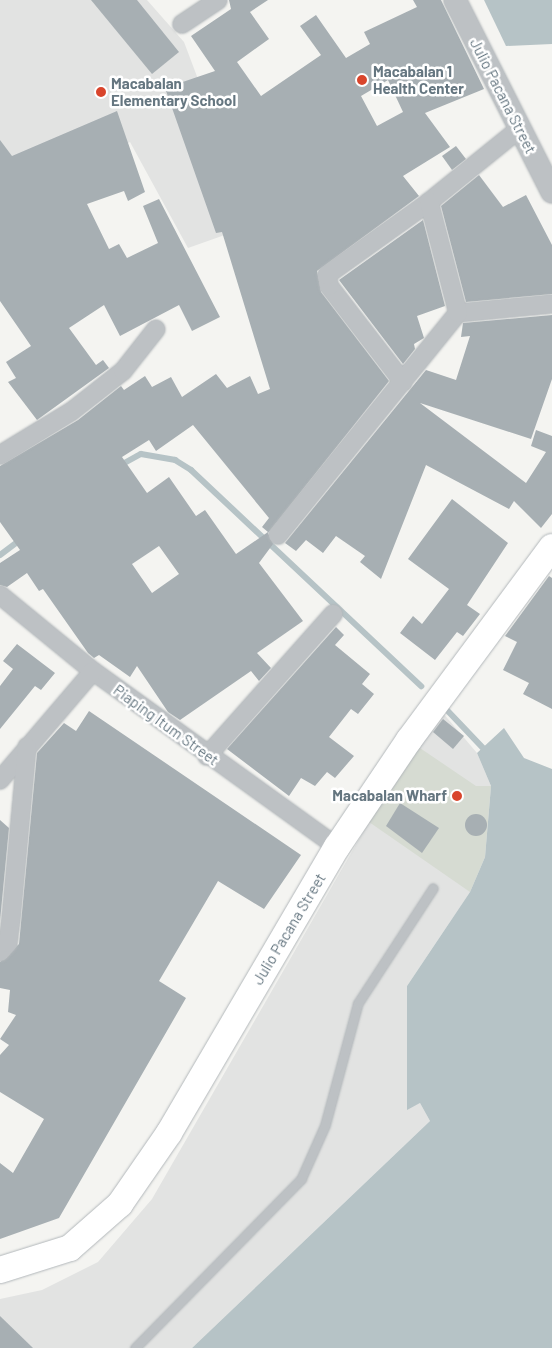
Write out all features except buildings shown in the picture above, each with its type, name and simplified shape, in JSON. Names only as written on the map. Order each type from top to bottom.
[{"type":"main road","name":"Julio Pacana Street","points":[[0,1270],[70,1248],[120,1204],[169,1133],[337,847],[413,733],[552,547]]},
{"type":"street","points":[[182,24],[218,0]]},
{"type":"street","name":"Julio Pacana Street","points":[[455,0],[552,192]]},
{"type":"street","points":[[404,382],[329,286],[327,275],[429,202],[519,129]]},
{"type":"street","points":[[429,202],[458,313]]},
{"type":"street","points":[[278,535],[404,382],[458,313],[552,304]]},
{"type":"street","points":[[0,455],[72,411],[116,377],[156,329]]},
{"type":"street","name":"Piaping Itum Street","points":[[0,595],[93,671],[207,756],[337,847]]},
{"type":"street","points":[[207,756],[333,614]]},
{"type":"street","points":[[0,780],[93,671]]},
{"type":"street","points":[[0,952],[8,943],[27,747]]},
{"type":"lane","points":[[135,1348],[301,1179],[325,1125],[358,1003],[433,888]]},
{"type":"shaded area","name":"Macabalan Elementary School","points":[[0,0],[147,0],[184,42],[253,225],[188,248],[130,142],[13,206],[0,190]]},
{"type":"shaded area","points":[[484,0],[552,0],[552,44],[506,46]]},
{"type":"shaded area","points":[[442,712],[477,753],[491,786],[470,892],[407,986],[407,1109],[420,1103],[430,1121],[192,1348],[0,1348],[0,1299],[42,1290],[98,1262],[152,1199],[369,822]]},
{"type":"shaded area","points":[[504,728],[524,758],[552,769],[552,1348],[192,1348],[430,1121],[420,1103],[407,1110],[407,986],[470,892],[485,857],[491,786],[477,753]]},
{"type":"shaded area","points":[[417,746],[476,786],[491,786],[485,857],[470,892],[369,822]]},
{"type":"waterway","points":[[119,466],[141,454],[175,460],[191,470],[421,686]]},
{"type":"waterway","points":[[0,555],[21,539]]},
{"type":"waterway","points":[[445,708],[483,748]]},
{"type":"place","name":"Macabalan 1 Health Center","points":[[362,80]]},
{"type":"place","name":"Macabalan Elementary School","points":[[101,92]]},
{"type":"place","name":"Macabalan Wharf","points":[[457,796]]}]
